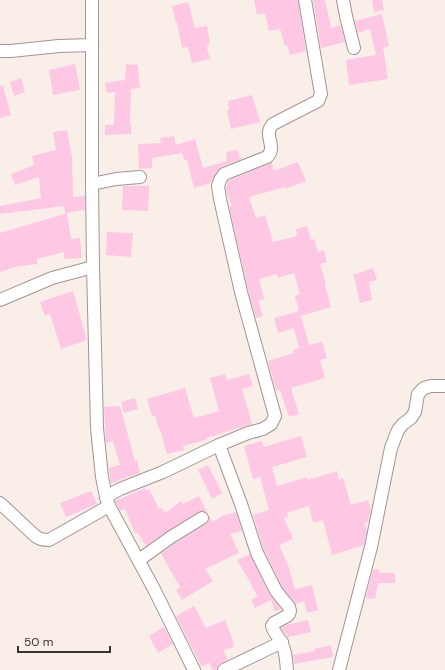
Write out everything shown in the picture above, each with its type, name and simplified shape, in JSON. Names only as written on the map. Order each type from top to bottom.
[{"type":"street","points":[[92,0],[91,93],[93,267],[97,428],[102,477],[108,501],[194,670]]},
{"type":"street","points":[[0,503],[33,534],[42,540],[49,540],[108,501],[120,489],[163,472],[219,445],[248,433],[263,429],[271,424],[275,416],[241,292],[218,186],[224,174],[267,157],[272,149],[268,131],[273,124],[318,101],[322,94],[305,0]]},
{"type":"street","points":[[343,0],[354,48]]},
{"type":"street","points":[[0,51],[92,45]]},
{"type":"street","points":[[92,184],[116,179],[140,177]]},
{"type":"street","points":[[0,300],[52,278],[93,267]]},
{"type":"street","points":[[339,670],[371,547],[391,448],[398,430],[411,418],[415,412],[418,394],[424,388],[431,386],[445,386]]},
{"type":"street","points":[[219,445],[257,553],[276,591],[289,607],[289,614],[274,623],[272,626],[273,631],[284,647],[287,670]]},
{"type":"street","points":[[139,560],[171,537],[202,518]]},
{"type":"street","points":[[224,670],[282,642]]},
{"type":"building","points":[[254,0],[298,0],[306,51],[290,55],[287,45],[285,46],[280,29],[269,31],[265,13],[257,15]]},
{"type":"building","points":[[313,0],[325,0],[331,28],[341,25],[345,42],[321,48]]},
{"type":"building","points":[[372,0],[382,0],[384,10],[374,12]]},
{"type":"building","points":[[188,2],[195,28],[207,26],[210,44],[206,45],[210,59],[192,63],[188,47],[182,48],[172,6]]},
{"type":"building","points":[[382,14],[389,46],[383,47],[388,79],[349,85],[346,60],[376,55],[370,29],[358,33],[355,21]]},
{"type":"building","points":[[75,64],[80,90],[53,95],[49,70]]},
{"type":"building","points":[[126,64],[138,65],[140,88],[131,89],[131,134],[105,135],[105,125],[114,125],[115,92],[107,93],[105,83],[125,80]]},
{"type":"building","points":[[21,78],[25,92],[14,96],[10,82]]},
{"type":"building","points":[[3,85],[11,115],[0,118],[0,86]]},
{"type":"building","points":[[252,95],[260,122],[231,129],[227,111],[229,110],[228,101]]},
{"type":"building","points":[[67,130],[72,157],[73,197],[85,196],[85,210],[65,213],[64,206],[0,214],[0,206],[41,198],[39,177],[15,185],[11,174],[34,165],[32,156],[56,150],[53,132]]},
{"type":"building","points":[[174,136],[176,145],[195,139],[203,168],[227,161],[226,152],[238,150],[240,158],[243,158],[221,167],[211,183],[194,188],[187,160],[185,161],[182,153],[152,158],[152,168],[139,169],[138,144],[161,143],[160,138]]},
{"type":"building","points":[[298,162],[306,181],[285,189],[285,187],[249,197],[256,218],[265,215],[273,242],[297,236],[296,229],[307,226],[311,240],[314,239],[318,252],[324,250],[327,262],[320,264],[331,307],[301,316],[309,345],[322,342],[327,358],[320,360],[325,378],[291,388],[299,414],[289,417],[280,390],[276,391],[268,361],[294,353],[293,350],[299,348],[294,328],[278,333],[274,318],[299,311],[295,296],[300,294],[294,273],[278,278],[277,274],[259,279],[264,299],[258,301],[263,316],[256,318],[248,290],[229,206],[232,206],[226,187],[229,180],[272,163],[274,171]]},
{"type":"building","points":[[123,186],[149,186],[148,211],[122,210]]},
{"type":"building","points":[[67,213],[71,239],[80,238],[82,258],[64,259],[64,252],[37,259],[37,264],[15,267],[0,272],[0,233]]},
{"type":"building","points":[[107,232],[133,233],[131,257],[106,255]]},
{"type":"building","points":[[373,268],[377,280],[369,282],[372,300],[360,303],[353,275]]},
{"type":"building","points":[[73,291],[87,340],[61,349],[50,314],[45,316],[40,302]]},
{"type":"building","points":[[225,374],[227,380],[249,374],[253,386],[242,389],[252,424],[206,438],[206,440],[183,446],[184,450],[167,454],[155,415],[152,416],[147,399],[185,388],[194,418],[219,411],[210,378]]},
{"type":"building","points":[[135,398],[138,409],[124,413],[121,402]]},
{"type":"building","points":[[120,406],[135,461],[137,460],[140,473],[111,483],[109,468],[120,465],[113,441],[106,443],[104,407]]},
{"type":"building","points":[[301,436],[307,457],[272,467],[277,486],[307,477],[308,480],[337,471],[339,480],[343,478],[351,505],[368,500],[371,510],[368,522],[364,523],[367,531],[364,545],[332,555],[323,520],[313,523],[309,506],[287,513],[288,517],[284,518],[293,539],[279,545],[288,565],[295,589],[312,585],[318,610],[307,613],[304,601],[296,604],[282,587],[264,550],[253,515],[269,510],[260,477],[253,479],[244,446],[262,441],[264,447]]},
{"type":"building","points":[[208,465],[222,493],[212,499],[198,470]]},
{"type":"building","points":[[145,488],[146,491],[149,489],[159,509],[162,508],[165,513],[181,501],[183,504],[199,496],[208,514],[202,511],[198,512],[146,546],[137,532],[135,533],[125,509],[120,511],[115,501]]},
{"type":"building","points":[[91,491],[97,504],[66,517],[60,503]]},
{"type":"building","points":[[236,512],[242,531],[230,534],[239,553],[205,569],[213,581],[182,600],[176,590],[180,587],[161,554],[175,543],[206,524],[209,521],[209,515],[212,522],[222,516]]},
{"type":"building","points":[[250,554],[269,594],[281,609],[275,611],[271,600],[255,608],[251,600],[258,596],[237,560]]},
{"type":"building","points":[[373,569],[380,570],[379,573],[395,573],[395,583],[378,583],[375,599],[366,598]]},
{"type":"building","points":[[194,606],[206,628],[225,620],[232,638],[234,647],[223,650],[228,660],[218,665],[217,670],[213,670],[209,663],[202,667],[176,616]]},
{"type":"building","points":[[308,620],[311,632],[288,637],[281,628],[286,625]]},
{"type":"building","points":[[164,627],[173,644],[158,653],[149,636]]},
{"type":"building","points":[[331,645],[333,657],[294,664],[293,655],[315,651],[314,649]]}]
